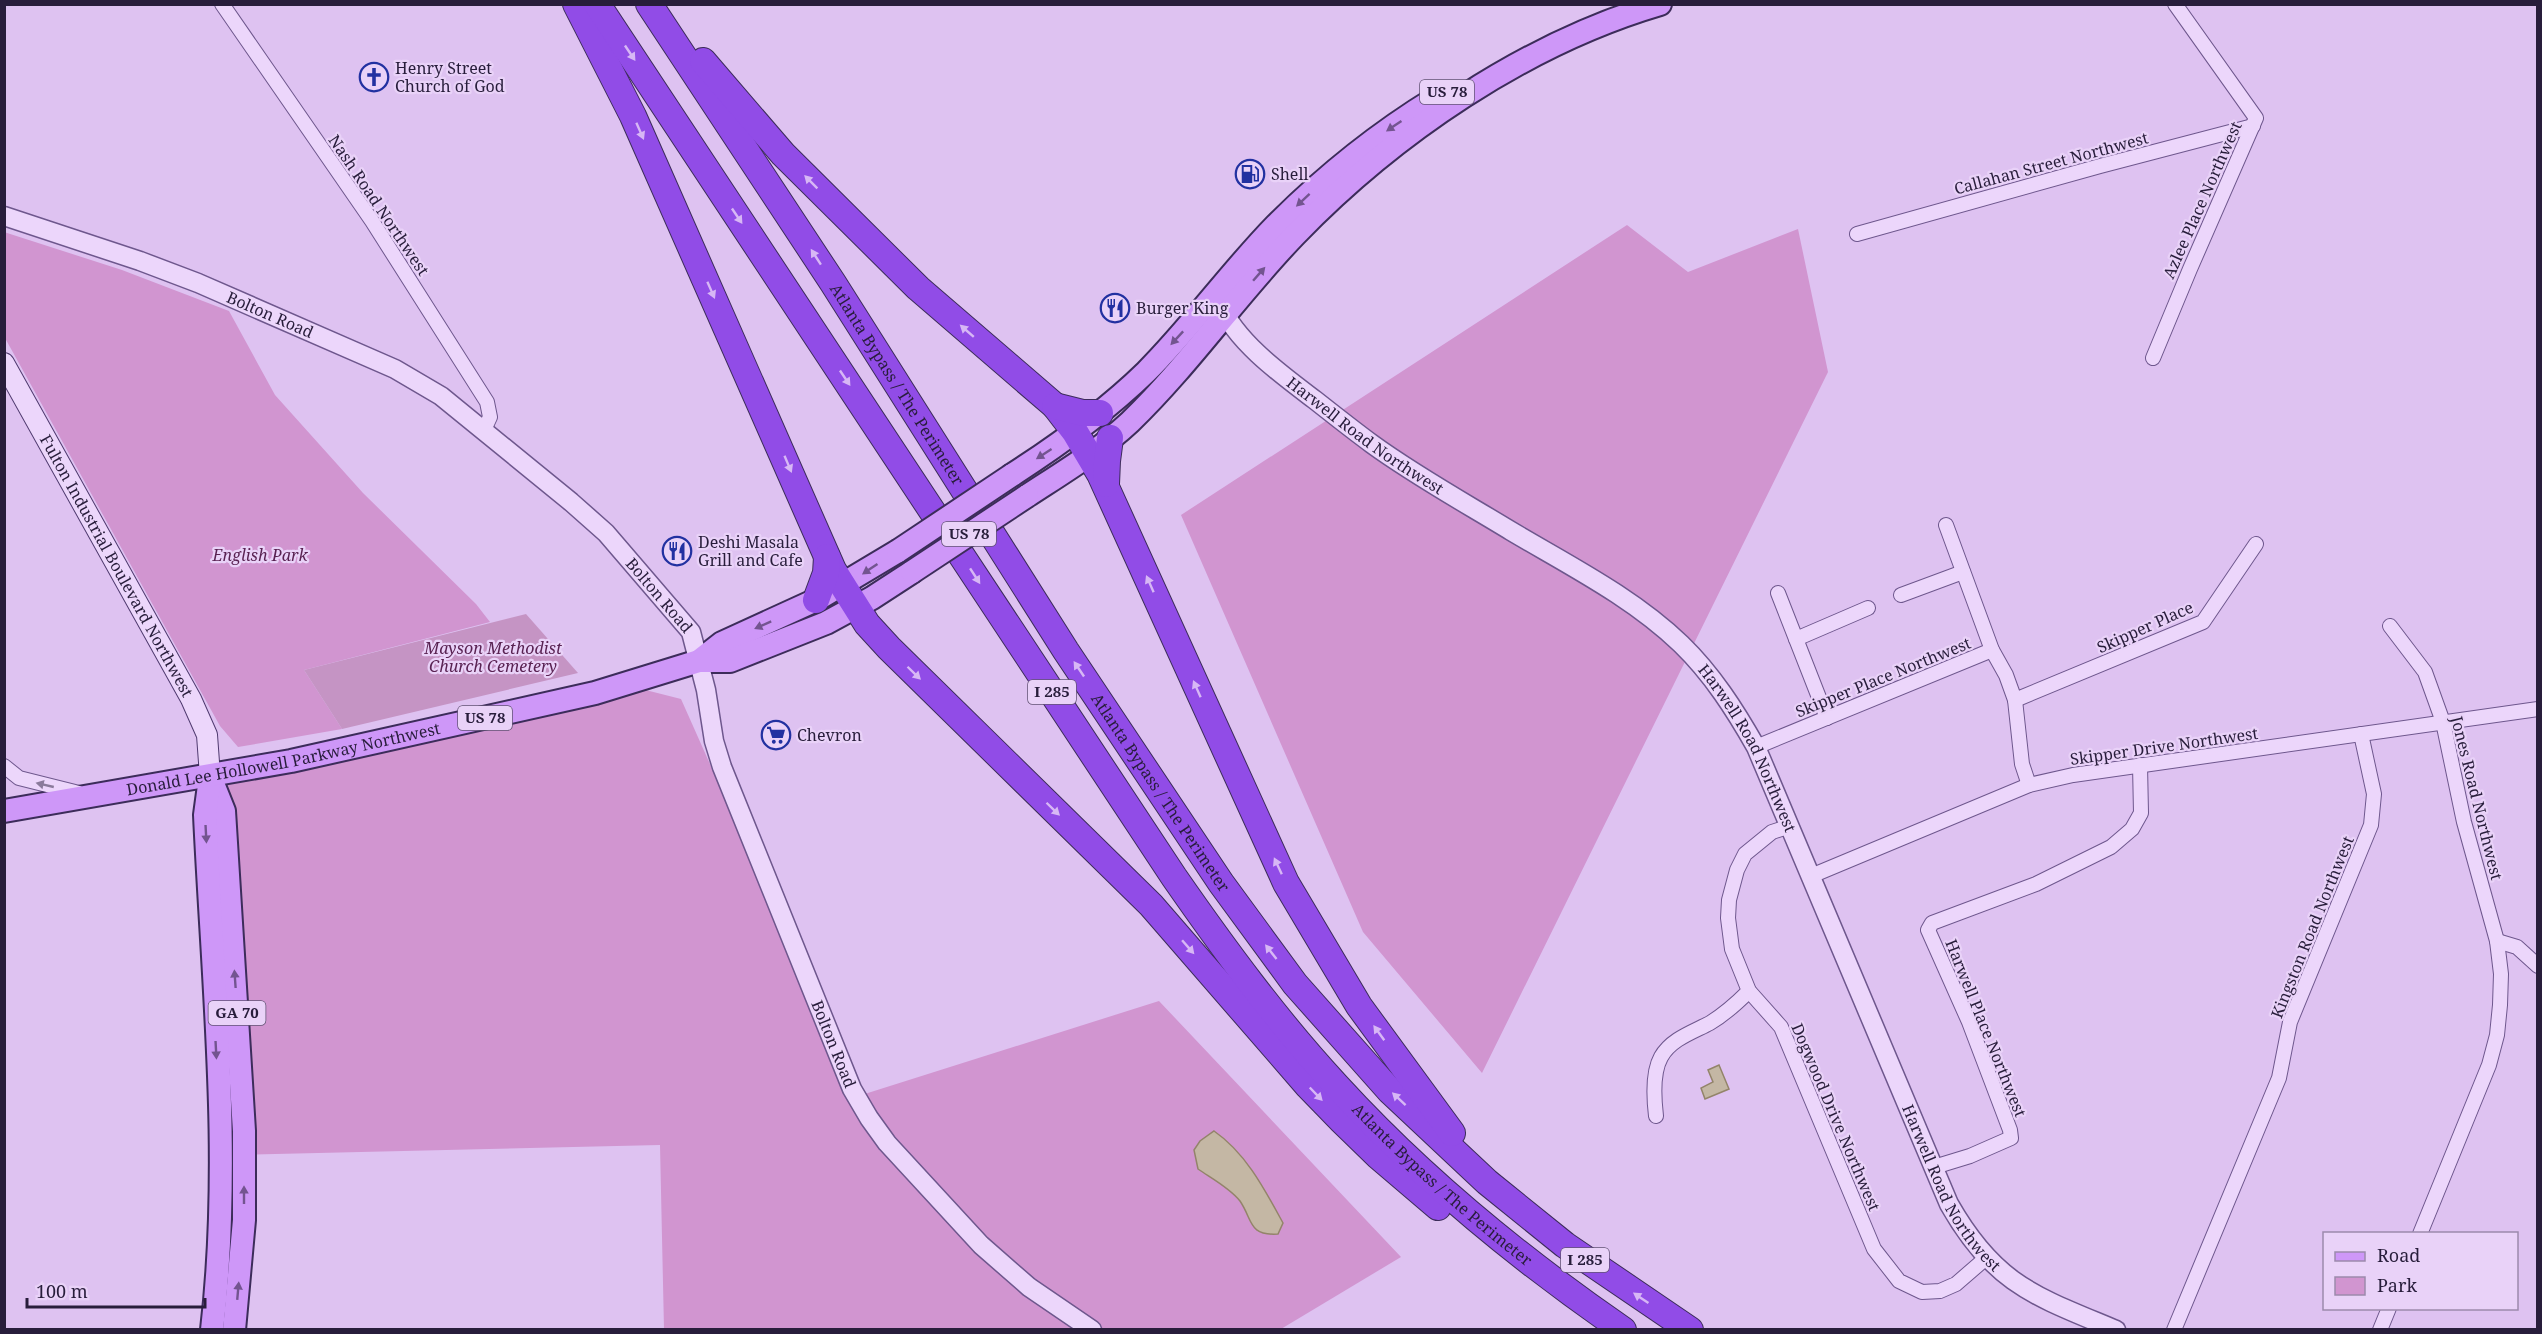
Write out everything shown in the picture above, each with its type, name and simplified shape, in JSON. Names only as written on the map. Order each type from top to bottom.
[{"type":"highway","points":[[576,4],[633,116],[827,557],[849,597],[889,648],[1151,904],[1308,1086],[1377,1155],[1455,1222],[1591,1308]]},
{"type":"highway","name":"Atlanta Bypass / The Perimeter","points":[[597,4],[1168,867],[1242,973],[1337,1087],[1400,1150],[1456,1201],[1591,1308],[1623,1329]]},
{"type":"highway","name":"Atlanta Bypass / The Perimeter","points":[[649,4],[839,293],[1066,651],[1248,922],[1295,984],[1352,1051],[1390,1091],[1488,1182],[1565,1245],[1690,1329]]},
{"type":"highway","points":[[659,4],[711,71],[783,154],[918,288],[1055,406],[1075,432],[1107,488],[1286,883],[1359,1006],[1488,1182]]},
{"type":"highway","points":[[1055,406],[1083,413],[1100,413]]},
{"type":"highway","points":[[1107,488],[1106,471],[1110,438]]},
{"type":"highway","points":[[816,600],[824,580],[827,557]]},
{"type":"main road","name":"Donald Lee Hollowell Parkway Northwest","points":[[4,811],[321,755],[496,716],[630,684],[699,661],[730,661],[815,628],[897,550],[1012,475],[1100,413],[1146,371],[1289,213],[1332,173],[1381,135],[1430,102],[1505,58],[1563,28],[1622,4]]},
{"type":"main road","name":"Donald Lee Hollowell Parkway Northwest","points":[[699,661],[722,643],[816,600],[849,597],[912,572],[1089,454],[1155,397],[1270,262],[1312,218],[1363,171],[1419,128],[1537,55],[1609,22],[1657,5]]},
{"type":"main road","name":"Fulton Industrial Boulevard Northwest","points":[[4,363],[191,699],[207,735],[210,776],[205,815],[221,1135],[218,1272],[212,1329]]},
{"type":"main road","name":"Fulton Industrial Boulevard Northwest","points":[[210,776],[224,811],[244,1131],[244,1220],[234,1329]]},
{"type":"street","name":"Nash Road Northwest","points":[[222,4],[372,221],[487,402],[490,417],[484,430]]},
{"type":"street","name":"Azlee Place Northwest","points":[[2153,358],[2256,118],[2175,4]]},
{"type":"street","name":"Callahan Street Northwest","points":[[1857,234],[2088,169],[2253,126]]},
{"type":"street","name":"Bolton Road","points":[[4,216],[188,280],[395,369],[441,396],[606,534],[691,632],[699,661],[714,741],[722,767],[852,1089],[869,1118],[887,1143],[989,1253],[1029,1287],[1092,1329]]},
{"type":"street","name":"Harwell Road Northwest","points":[[1215,294],[1233,330],[1300,388],[1373,445],[1431,483],[1614,592],[1652,619],[1682,645],[1709,675],[1733,707],[1756,747],[1949,1204],[1966,1234],[1986,1258],[2011,1280],[2037,1296],[2116,1329]]},
{"type":"street","points":[[1946,525],[1992,650]]},
{"type":"street","name":"Skipper Place","points":[[2015,700],[2203,622],[2256,544]]},
{"type":"street","points":[[1901,595],[1963,572]]},
{"type":"street","points":[[1778,593],[1827,718]]},
{"type":"street","points":[[1796,639],[1868,608]]},
{"type":"street","name":"Jones Road Northwest","points":[[2390,626],[2425,672],[2443,722],[2464,822],[2497,941],[2500,974],[2497,1035],[2489,1065],[2420,1232]]},
{"type":"street","name":"Skipper Place Northwest","points":[[1756,747],[1992,650],[2006,675],[2015,700],[2022,764],[2029,786]]},
{"type":"street","name":"Skipper Drive Northwest","points":[[1811,876],[2029,786],[2073,775],[2538,709]]},
{"type":"street","name":"Kingston Road Northwest","points":[[2174,1329],[2279,1078],[2290,1022],[2371,825],[2374,794],[2361,734]]},
{"type":"street","name":"Harwell Place Northwest","points":[[1934,1167],[1970,1156],[2011,1138],[1969,1022],[1928,930],[1932,923],[2036,884],[2111,847],[2132,829],[2141,813],[2140,765]]},
{"type":"street","points":[[4,766],[19,778],[90,796]]},
{"type":"street","name":"Dogwood Drive Northwest","points":[[1790,826],[1772,832],[1745,854],[1735,880],[1728,918],[1732,949],[1749,991],[1781,1027],[1874,1249],[1899,1281],[1922,1292],[1940,1292],[1956,1284],[1986,1258]]},
{"type":"street","points":[[2497,941],[2517,947],[2538,966]]},
{"type":"street","points":[[1656,1116],[1654,1095],[1661,1055],[1683,1035],[1711,1022],[1736,1005],[1749,991]]},
{"type":"street","points":[[2380,1329],[2388,1310]]},
{"type":"green space","points":[[1627,225],[1688,272],[1798,229],[1828,372],[1482,1073],[1363,932],[1181,515]]},
{"type":"green space","name":"English Park","points":[[4,232],[122,270],[229,311],[275,395],[363,493],[476,604],[490,622],[304,670],[342,729],[238,747],[220,726],[5,338]]},
{"type":"green space","name":"Mayson Methodist Church Cemetery","points":[[526,614],[578,673],[342,729],[304,670]]},
{"type":"green space","points":[[614,682],[681,699],[787,937],[852,1098],[1159,1001],[1401,1257],[1281,1329],[664,1329],[660,1145],[236,1155],[224,772]]},
{"type":"shaded area","points":[[1719,1065],[1729,1089],[1705,1099],[1701,1088],[1713,1082],[1708,1070]]},
{"type":"shaded area","points":[[1214,1131],[1236,1150],[1262,1185],[1283,1223],[1278,1234],[1268,1234],[1256,1229],[1236,1196],[1198,1169],[1194,1150],[1200,1141]]},
{"type":"place","name":"Henry Street Church of God","points":[[374,77]]},
{"type":"place","name":"Shell","points":[[1250,174]]},
{"type":"place","name":"Burger King","points":[[1115,308]]},
{"type":"place","name":"Deshi Masala Grill and Cafe","points":[[677,551]]},
{"type":"place","name":"Chevron","points":[[776,735]]}]
